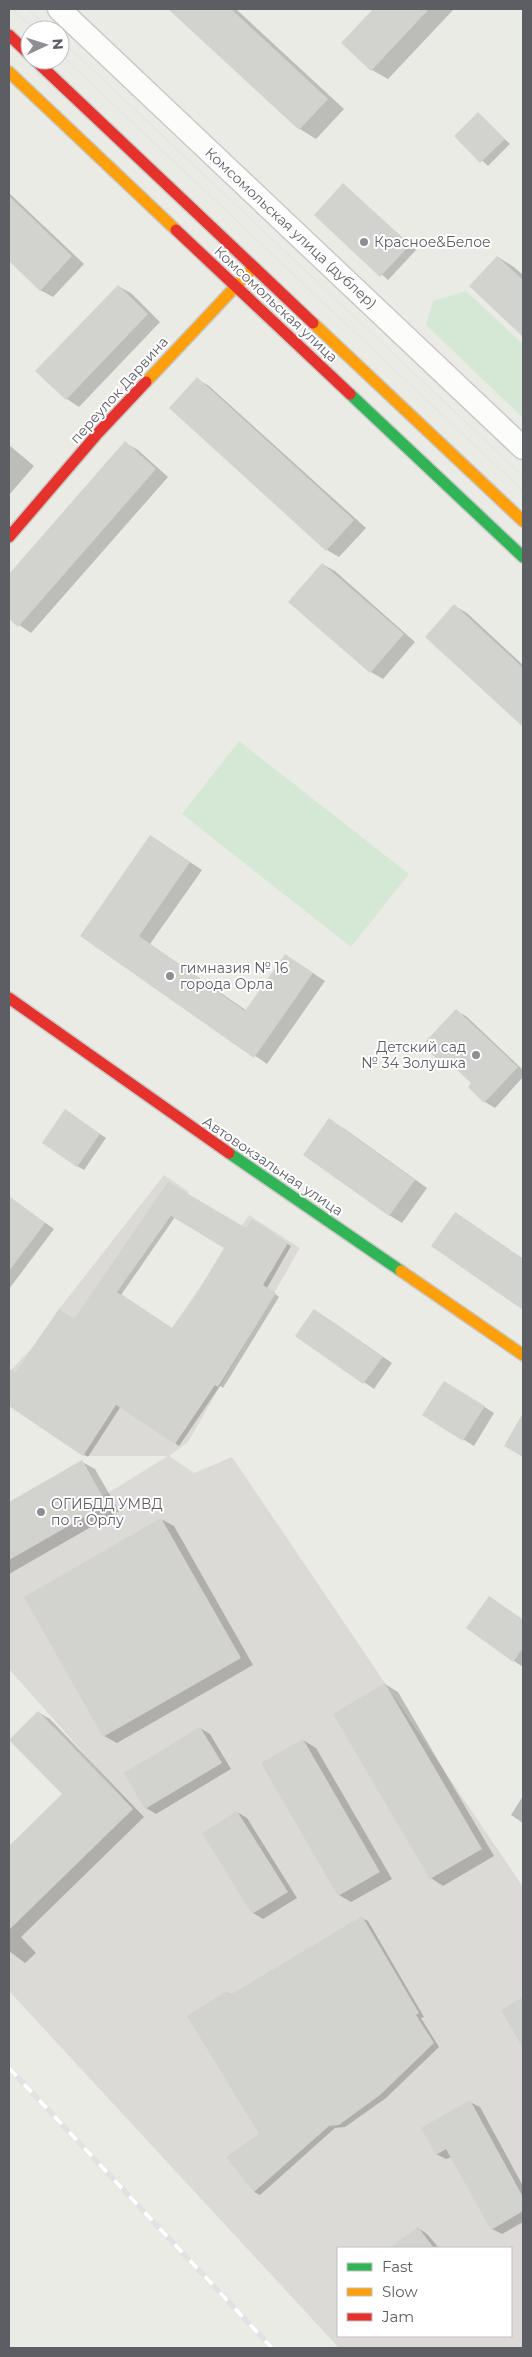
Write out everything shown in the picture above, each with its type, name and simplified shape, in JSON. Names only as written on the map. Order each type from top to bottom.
[{"type":"main road","points":[[9,35],[20,45]]},
{"type":"main road","name":"Комсомольская улица","points":[[46,70],[523,521]]},
{"type":"main road","name":"Комсомольская улица","points":[[9,72],[523,557]]},
{"type":"main road","name":"переулок Дарвина","points":[[9,537],[98,433],[254,266]]},
{"type":"main road","name":"Автовокзальная улица","points":[[9,998],[190,1128],[523,1355]]},
{"type":"street","name":"Комсомольская улица (дублер)","points":[[59,9],[523,448]]},
{"type":"shaded area","points":[[164,1175],[189,1192],[117,1291],[172,1328],[249,1215],[300,1248],[188,1442],[169,1456],[194,1473],[232,1457],[523,1887],[523,2348],[339,2348],[9,1991],[9,1928],[133,1809],[9,1669],[9,1560],[107,1504],[103,1496],[168,1456],[83,1456],[9,1406],[9,1372],[32,1348],[59,1309]]},
{"type":"green space","points":[[466,291],[523,344],[523,418],[426,325],[433,301]]},
{"type":"green space","points":[[239,741],[409,874],[351,947],[182,814]]},
{"type":"building","points":[[168,9],[231,9],[328,99],[299,130]]},
{"type":"building","points":[[373,9],[429,9],[371,71],[341,43]]},
{"type":"building","points":[[478,112],[505,139],[480,163],[454,136]]},
{"type":"building","points":[[343,183],[410,245],[380,277],[314,215]]},
{"type":"building","points":[[9,196],[72,256],[40,291],[9,261]]},
{"type":"building","points":[[497,256],[523,280],[523,337],[469,286]]},
{"type":"building","points":[[118,285],[148,314],[66,400],[35,371]]},
{"type":"building","points":[[197,377],[354,520],[326,551],[169,408]]},
{"type":"building","points":[[125,441],[156,469],[18,627],[9,619],[9,574]]},
{"type":"building","points":[[322,563],[404,634],[370,673],[288,602]]},
{"type":"building","points":[[454,604],[523,668],[523,727],[425,637]]},
{"type":"building","points":[[150,835],[190,862],[139,936],[245,1011],[285,954],[313,973],[254,1058],[80,936]]},
{"type":"building","points":[[456,1009],[518,1067],[484,1103],[468,1087],[471,1083],[444,1058],[440,1062],[422,1045]]},
{"type":"building","points":[[65,1109],[100,1134],[77,1167],[42,1143]]},
{"type":"building","points":[[329,1118],[415,1180],[389,1216],[303,1155]]},
{"type":"building","points":[[168,1182],[246,1228],[252,1219],[288,1243],[263,1285],[276,1293],[218,1387],[215,1385],[175,1444],[116,1405],[83,1456],[9,1406],[9,1368],[15,1373],[59,1309],[74,1319]],"holes":[[[171,1216],[224,1248],[196,1295],[172,1328],[117,1292]]]},
{"type":"building","points":[[9,1196],[45,1223],[9,1271]]},
{"type":"building","points":[[455,1212],[523,1259],[523,1310],[431,1246]]},
{"type":"building","points":[[314,1309],[383,1357],[363,1384],[295,1336]]},
{"type":"building","points":[[444,1381],[485,1406],[463,1441],[422,1415]]},
{"type":"building","points":[[523,1413],[523,1457],[504,1446]]},
{"type":"building","points":[[82,1460],[107,1504],[9,1560],[9,1502]]},
{"type":"building","points":[[161,1518],[241,1658],[103,1737],[24,1597]]},
{"type":"building","points":[[489,1596],[523,1620],[523,1648],[513,1662],[466,1628]]},
{"type":"building","points":[[385,1683],[482,1849],[430,1879],[333,1714]]},
{"type":"building","points":[[38,1711],[133,1809],[9,1930],[9,1846],[62,1794],[9,1740]]},
{"type":"building","points":[[200,1727],[222,1763],[145,1809],[124,1773]]},
{"type":"building","points":[[303,1739],[380,1872],[338,1896],[261,1763]]},
{"type":"building","points":[[237,1811],[288,1892],[252,1914],[202,1833]]},
{"type":"building","points":[[362,1916],[419,2013],[416,2015],[434,2043],[380,2095],[339,2125],[329,2126],[254,2192],[226,2157],[259,2134],[187,2016],[227,1991],[230,1995]]},
{"type":"building","points":[[523,1997],[523,2048],[501,2010]]},
{"type":"building","points":[[470,2100],[523,2197],[523,2211],[491,2230],[446,2149],[436,2155],[421,2128]]},
{"type":"building","points":[[418,2227],[433,2247],[391,2247]]},
{"type":"tram line","points":[[12,9],[24,20]]},
{"type":"tram line","points":[[28,9],[40,20]]},
{"type":"tram line","points":[[70,48],[523,476]]},
{"type":"tram line","points":[[70,63],[523,491]]},
{"type":"railway","points":[[9,2068],[272,2348]]},
{"type":"traffic: fast","points":[[350,394],[523,557]]},
{"type":"traffic: fast","points":[[229,1153],[401,1271]]},
{"type":"traffic: slow","points":[[9,72],[176,230]]},
{"type":"traffic: slow","points":[[146,382],[252,269]]},
{"type":"traffic: slow","points":[[313,323],[523,521]]},
{"type":"traffic: slow","points":[[401,1271],[523,1355]]},
{"type":"traffic: jam","points":[[9,35],[20,45]]},
{"type":"traffic: jam","points":[[46,70],[313,323]]},
{"type":"traffic: jam","points":[[176,230],[350,394]]},
{"type":"traffic: jam","points":[[9,537],[98,433],[146,382]]},
{"type":"traffic: jam","points":[[9,998],[229,1153]]},
{"type":"place","name":"Красное&Белое","points":[[364,242]]},
{"type":"place","name":"гимназия № 16 города Орла","points":[[170,976]]},
{"type":"place","name":"Детский сад № 34 Золушка","points":[[476,1055]]},
{"type":"place","name":"ОГИБДД УМВД по г. Орлу","points":[[41,1512]]}]
